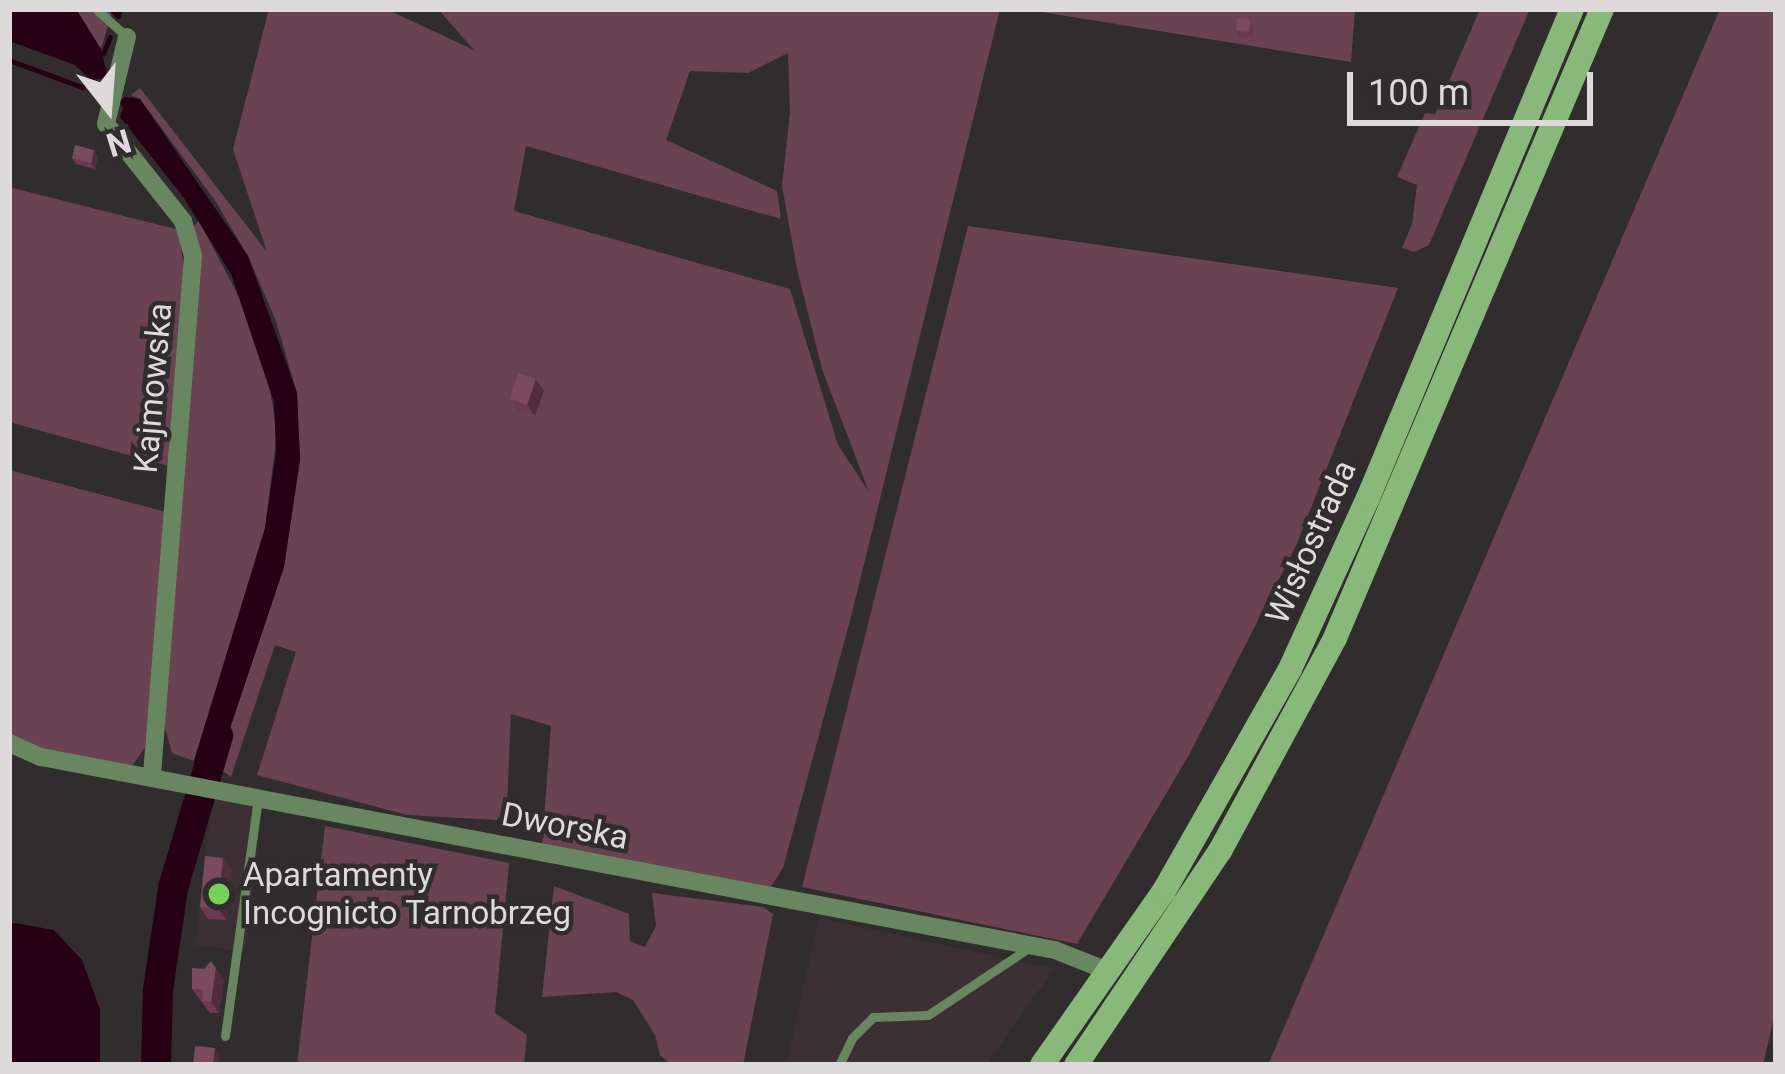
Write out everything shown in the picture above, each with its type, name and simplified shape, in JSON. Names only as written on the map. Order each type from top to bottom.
[{"type":"main road","name":"Wisłostrada","points":[[1042,1065],[1110,972],[1206,824],[1290,669],[1368,498],[1572,9]]},
{"type":"main road","name":"Wisłostrada","points":[[1076,1065],[1133,985],[1257,788],[1335,638],[1602,9]]},
{"type":"main road","points":[[1110,972],[1133,985]]},
{"type":"street","name":"Kajmowska","points":[[127,37],[106,124],[183,221],[193,256],[152,775]]},
{"type":"street","name":"Dworska","points":[[9,743],[41,757],[1032,946],[1110,972]]},
{"type":"lane","points":[[97,9],[127,37]]},
{"type":"lane","points":[[225,1036],[258,799]]},
{"type":"lane","points":[[839,1065],[852,1038],[874,1017],[928,1015],[1032,946]]},
{"type":"shaded area","points":[[9,9],[76,9],[101,49],[108,78],[91,80],[75,65],[9,41]]},
{"type":"shaded area","points":[[76,9],[113,9],[101,49],[89,37]]},
{"type":"shaded area","points":[[269,9],[386,9],[474,50],[438,9],[1000,9],[852,613],[783,868],[770,888],[542,845],[551,726],[511,714],[507,805],[497,820],[407,815],[257,775],[296,652],[275,645],[231,777],[217,767],[284,567],[300,460],[297,393],[276,321],[248,256],[214,199],[140,99],[131,95],[140,88],[267,252],[233,149]],"holes":[[[788,53],[790,112],[782,186],[797,269],[822,369],[869,492],[838,445],[790,289],[514,211],[526,146],[781,219],[777,191],[666,140],[690,71],[748,73]]]},
{"type":"shaded area","points":[[1023,9],[1355,9],[1351,62]]},
{"type":"shaded area","points":[[1480,9],[1530,9],[1429,245],[1414,252],[1402,248],[1412,224],[1417,185],[1397,177],[1425,113],[1435,114]]},
{"type":"shaded area","points":[[1720,9],[1776,9],[1776,1008],[1763,1065],[1268,1065]]},
{"type":"shaded area","points":[[125,97],[140,99],[248,256],[297,393],[300,460],[284,567],[217,767],[206,773],[194,761],[265,528],[276,452],[274,402],[231,274],[184,198],[120,117],[119,102]]},
{"type":"shaded area","points":[[9,187],[179,230],[184,272],[168,466],[9,422]]},
{"type":"shaded area","points":[[199,221],[249,316],[266,367],[277,432],[265,528],[194,761],[172,753],[163,721],[192,228]]},
{"type":"shaded area","points":[[968,226],[1398,288],[1296,546],[1189,755],[1077,944],[802,887]]},
{"type":"shaded area","points":[[9,470],[166,512],[145,747],[133,765],[72,757],[19,742],[9,734]]},
{"type":"shaded area","points":[[212,797],[262,806],[245,951],[195,945]]},
{"type":"shaded area","points":[[325,826],[509,863],[495,1013],[527,1035],[524,1065],[297,1065]]},
{"type":"shaded area","points":[[554,886],[629,914],[630,941],[645,947],[656,926],[652,893],[763,907],[773,914],[743,1065],[671,1065],[660,1055],[655,1035],[633,1000],[616,992],[542,997]]},
{"type":"shaded area","points":[[819,918],[1054,969],[986,1065],[786,1065]]},
{"type":"shaded area","points":[[9,925],[54,930],[82,960],[100,1010],[100,1065],[9,1065]]},
{"type":"building","points":[[1237,18],[1250,19],[1249,32],[1236,31]]},
{"type":"building","points":[[75,145],[94,150],[91,163],[72,158]]},
{"type":"building","points":[[518,373],[536,379],[527,405],[510,399]]},
{"type":"building","points":[[205,856],[223,858],[218,909],[200,907]]},
{"type":"building","points":[[211,961],[216,968],[211,1002],[202,1001],[203,989],[192,989],[192,968],[204,969]]},
{"type":"building","points":[[195,1046],[215,1048],[213,1065],[193,1065]]},
{"type":"waterway","points":[[111,9],[118,16],[120,9]]},
{"type":"waterway","points":[[103,54],[110,37]]},
{"type":"waterway","points":[[9,60],[82,87]]},
{"type":"waterway","points":[[156,1065],[158,990],[173,888],[218,736]]},
{"type":"place","name":"Apartamenty Incognicto Tarnobrzeg","points":[[219,894]]}]
